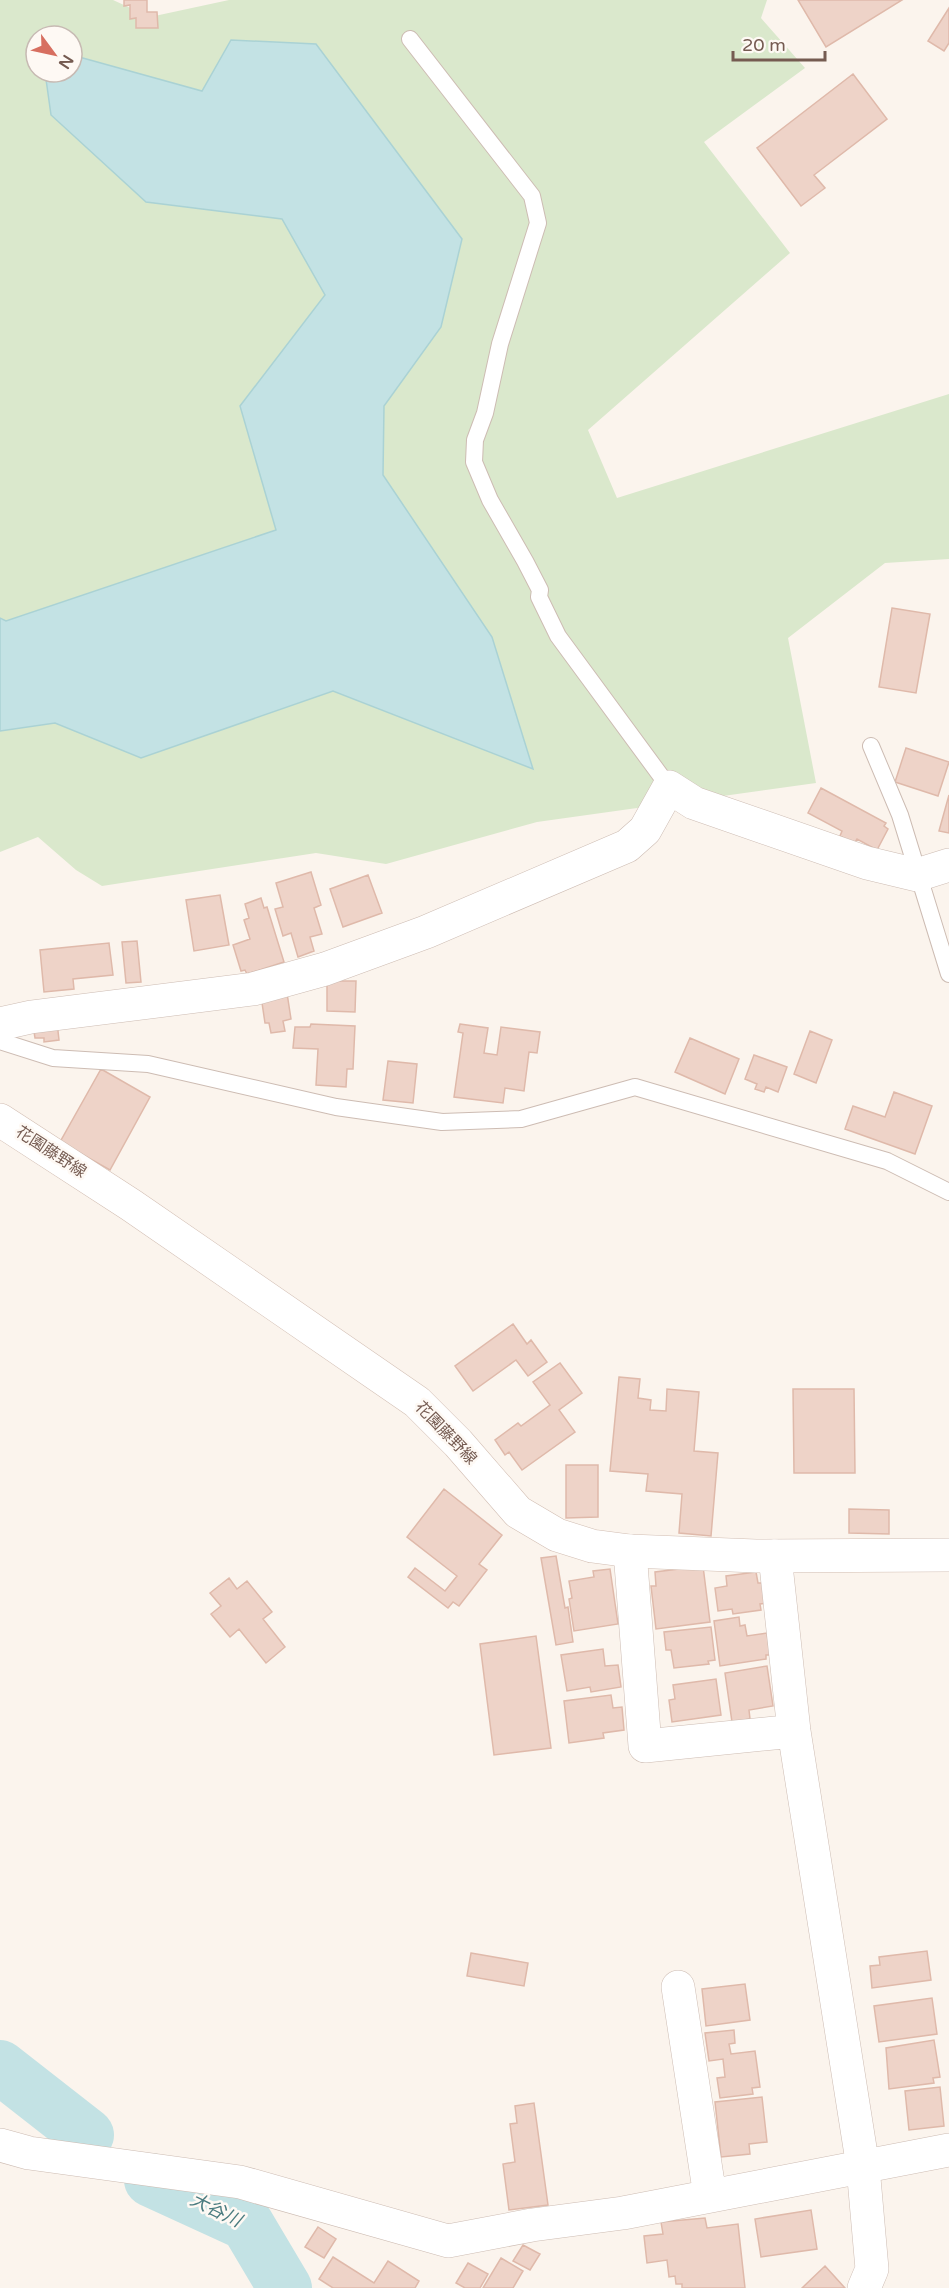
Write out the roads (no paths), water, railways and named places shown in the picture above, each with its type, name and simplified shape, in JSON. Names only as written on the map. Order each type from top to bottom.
[{"type":"street","points":[[0,1023],[31,1017],[253,989],[325,969],[426,932],[627,846],[645,830],[669,787],[694,803],[867,863],[917,875],[949,865]]},
{"type":"street","name":"花園藤野線","points":[[0,1120],[131,1205],[417,1402],[458,1443],[518,1512],[557,1535],[592,1546],[630,1551],[775,1556],[949,1555]]},
{"type":"street","points":[[630,1551],[645,1746],[794,1731]]},
{"type":"street","points":[[775,1556],[794,1731],[863,2167],[872,2269],[864,2288]]},
{"type":"street","points":[[678,1987],[710,2196]]},
{"type":"street","points":[[0,2145],[29,2153],[240,2182],[448,2241],[532,2225],[623,2213],[949,2150]]},
{"type":"lane","points":[[410,39],[532,196],[538,223],[500,344],[486,413],[475,440],[474,462],[490,500],[540,590],[539,597],[558,636],[669,787]]},
{"type":"lane","points":[[871,746],[900,815],[949,974]]},
{"type":"lane","points":[[0,1041],[53,1058],[148,1064],[336,1107],[442,1122],[521,1119],[635,1087],[887,1161],[949,1192]]},
{"type":"water","points":[[231,40],[316,44],[462,239],[441,327],[384,406],[383,475],[492,637],[533,769],[333,691],[141,758],[55,723],[0,731],[0,618],[6,621],[276,530],[240,406],[325,295],[282,219],[146,202],[51,115],[47,84],[84,84],[84,58],[202,91]]},
{"type":"waterway","name":"大谷川","points":[[0,2067],[87,2135]]},
{"type":"waterway","name":"大谷川","points":[[151,2180],[247,2224],[285,2288]]}]
